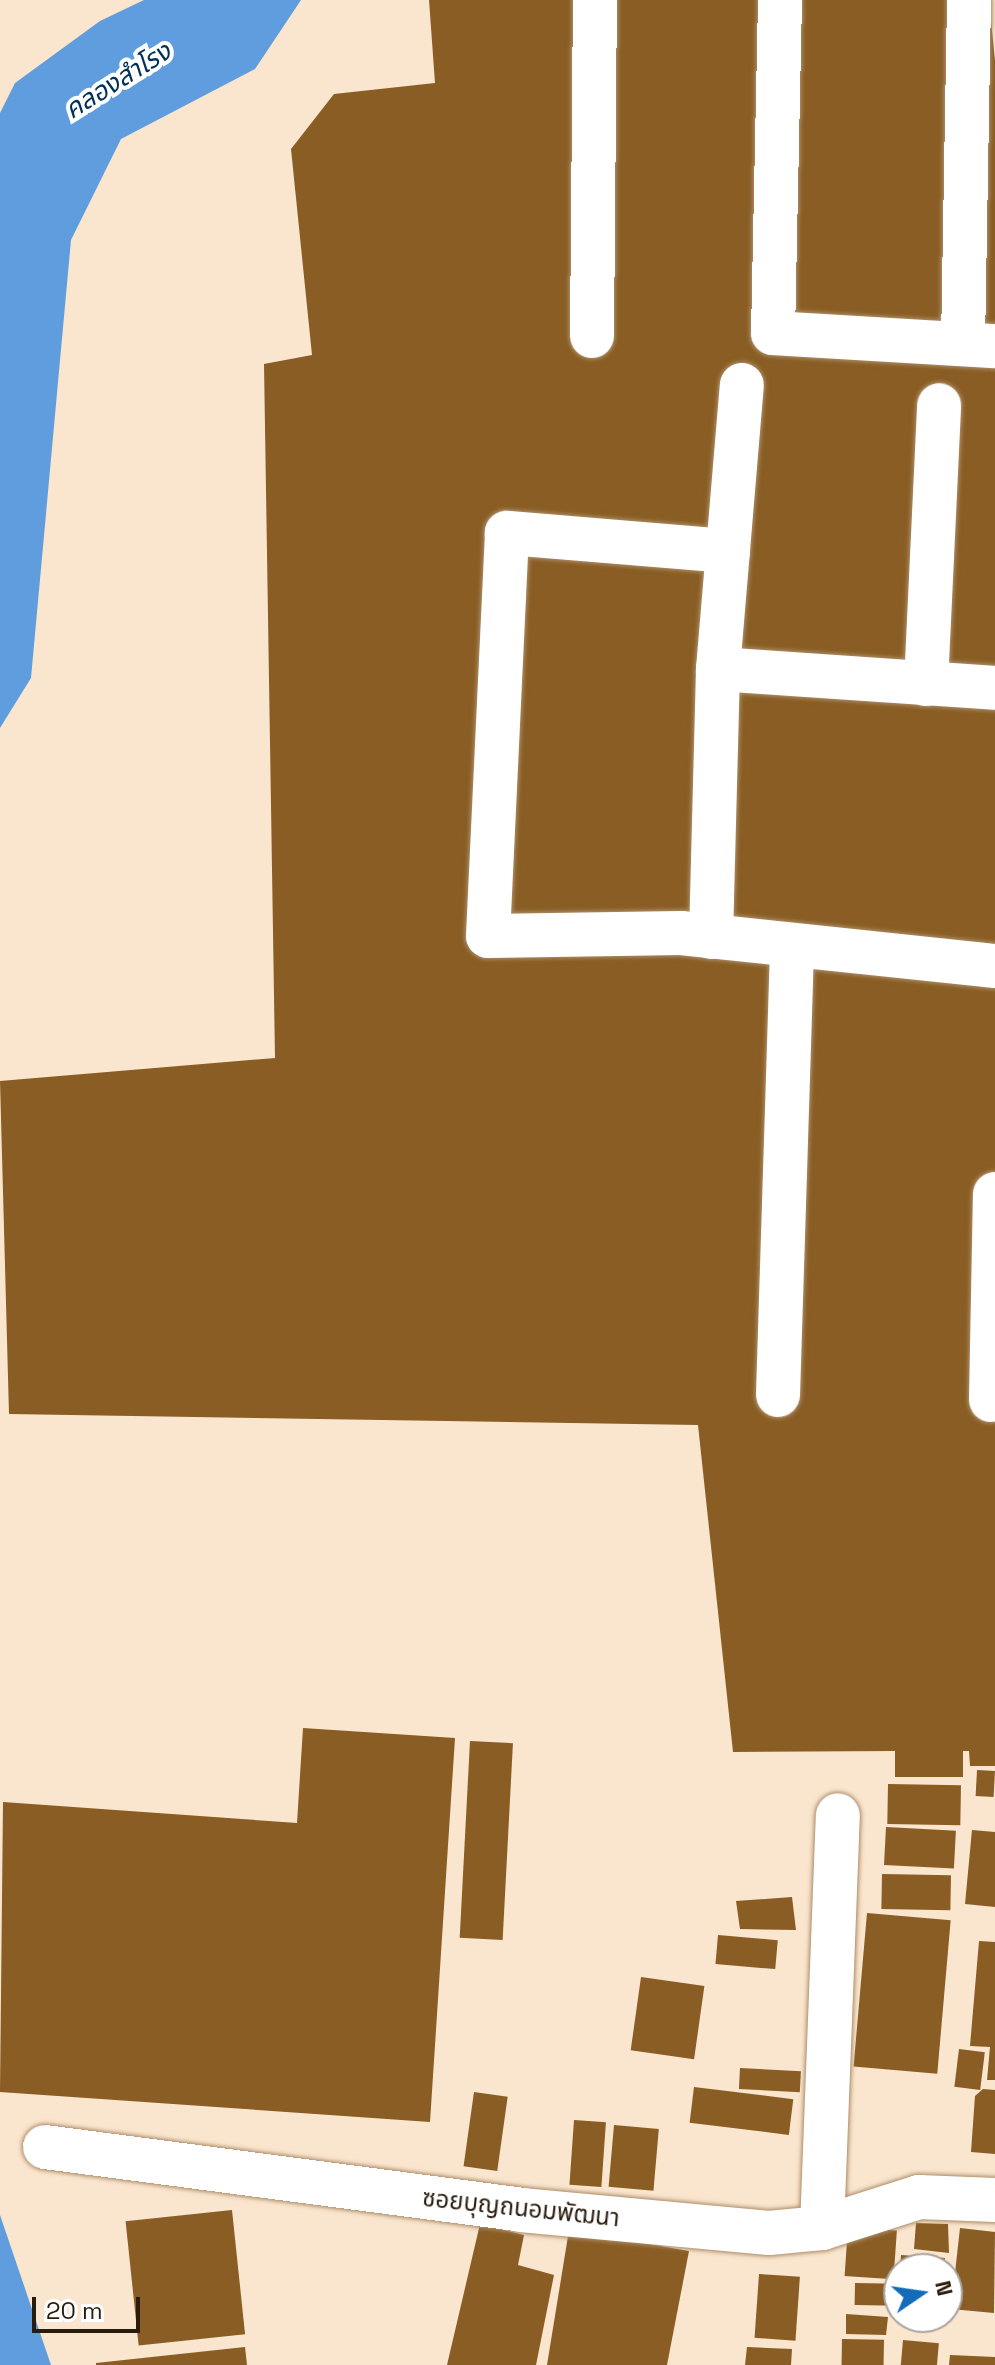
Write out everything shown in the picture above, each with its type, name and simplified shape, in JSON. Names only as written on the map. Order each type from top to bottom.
[{"type":"street","points":[[592,336],[595,0]]},
{"type":"street","points":[[780,0],[773,333],[979,345],[969,0]]},
{"type":"street","points":[[711,937],[718,669],[742,385]]},
{"type":"street","points":[[926,684],[939,405]]},
{"type":"street","points":[[728,551],[507,533],[488,936],[711,937],[995,966]]},
{"type":"street","points":[[718,669],[995,688]]},
{"type":"street","points":[[778,1395],[792,945]]},
{"type":"street","points":[[991,1400],[995,1194]]},
{"type":"street","points":[[822,2228],[838,1815]]},
{"type":"street","name":"ซอยบุญถนอมพัฒนา","points":[[45,2147],[521,2210],[769,2233],[822,2228],[919,2197],[995,2200]]},
{"type":"water","name":"คลองสำโรง","points":[[144,0],[301,0],[255,69],[121,139],[71,240],[31,678],[0,728],[0,113],[15,83],[100,21]]},
{"type":"water","points":[[0,2215],[51,2365],[0,2365]]},
{"type":"building","points":[[429,0],[989,0],[995,61],[995,1766],[970,1766],[969,1751],[963,1751],[963,1777],[895,1777],[895,1751],[733,1752],[698,1425],[9,1414],[0,1081],[275,1058],[264,364],[312,355],[291,149],[334,94],[435,83]]},
{"type":"building","points":[[303,1728],[455,1738],[430,2122],[0,2092],[3,1802],[297,1823]]},
{"type":"building","points":[[470,1741],[513,1743],[503,1940],[460,1938]]},
{"type":"building","points":[[977,1770],[995,1771],[994,1797],[976,1796]]},
{"type":"building","points":[[888,1784],[961,1785],[960,1825],[887,1824]]},
{"type":"building","points":[[886,1827],[956,1831],[954,1869],[884,1865]]},
{"type":"building","points":[[972,1830],[995,1832],[995,1907],[965,1904]]},
{"type":"building","points":[[882,1874],[951,1875],[950,1910],[881,1909]]},
{"type":"building","points":[[792,1897],[796,1930],[740,1929],[736,1901]]},
{"type":"building","points":[[867,1913],[951,1920],[937,2074],[854,2066]]},
{"type":"building","points":[[718,1935],[778,1940],[775,1969],[715,1964]]},
{"type":"building","points":[[979,1941],[995,1942],[995,2080],[987,2080],[990,2047],[970,2046]]},
{"type":"building","points":[[641,1977],[704,1986],[694,2059],[631,2050]]},
{"type":"building","points":[[959,2049],[985,2052],[980,2090],[954,2087]]},
{"type":"building","points":[[740,2068],[801,2071],[800,2092],[739,2089]]},
{"type":"building","points":[[694,2087],[793,2099],[789,2135],[690,2123]]},
{"type":"building","points":[[983,2089],[995,2090],[995,2154],[971,2152],[975,2096]]},
{"type":"building","points":[[474,2092],[508,2097],[497,2171],[464,2166]]},
{"type":"building","points":[[574,2120],[606,2122],[601,2187],[569,2185]]},
{"type":"building","points":[[614,2125],[659,2129],[653,2191],[609,2187]]},
{"type":"building","points":[[232,2210],[245,2334],[139,2345],[126,2221]]},
{"type":"building","points":[[916,2223],[948,2224],[949,2253],[914,2249]]},
{"type":"building","points":[[480,2224],[524,2235],[518,2265],[554,2275],[536,2365],[447,2365]]},
{"type":"building","points":[[848,2227],[897,2230],[895,2253],[883,2253],[883,2279],[845,2276]]},
{"type":"building","points":[[960,2228],[995,2232],[994,2313],[963,2310],[963,2253],[957,2253]]},
{"type":"building","points":[[569,2230],[689,2251],[667,2365],[547,2365]]},
{"type":"building","points":[[759,2274],[800,2277],[795,2341],[755,2338]]},
{"type":"building","points":[[855,2283],[883,2283],[883,2305],[855,2305]]},
{"type":"building","points":[[846,2314],[883,2317],[883,2333],[886,2335],[846,2334]]},
{"type":"building","points":[[842,2339],[884,2340],[884,2365],[842,2365]]},
{"type":"building","points":[[903,2340],[939,2343],[937,2365],[901,2365]]},
{"type":"building","points":[[245,2347],[247,2365],[96,2365],[96,2363]]},
{"type":"building","points":[[747,2347],[792,2349],[791,2365],[745,2365]]},
{"type":"building","points":[[950,2355],[995,2357],[995,2365],[949,2365]]}]
